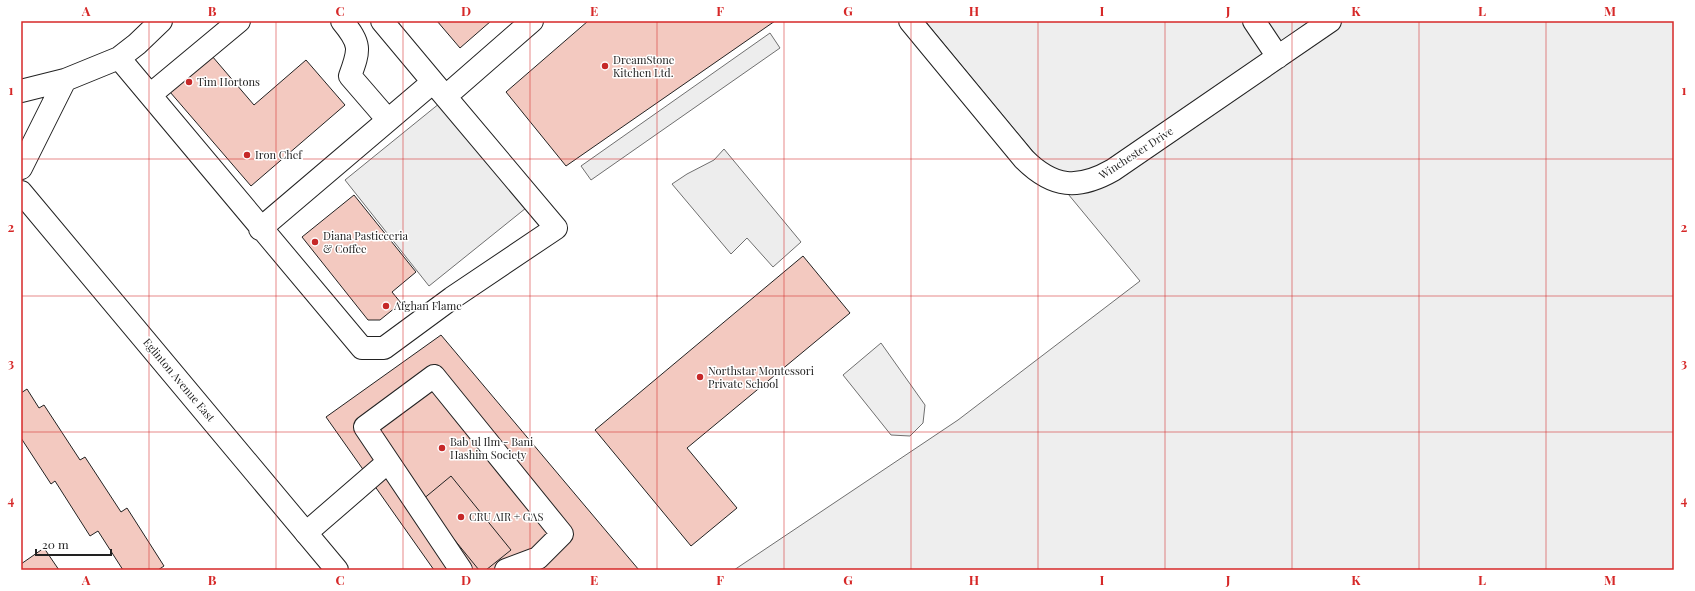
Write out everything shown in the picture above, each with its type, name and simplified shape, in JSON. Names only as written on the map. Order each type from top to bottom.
[{"type":"street","points":[[21,91],[65,80],[119,58],[137,44],[161,21]]},
{"type":"street","points":[[150,95],[239,21]]},
{"type":"street","points":[[342,21],[357,42],[357,55],[350,76],[388,120]]},
{"type":"street","points":[[119,58],[362,348],[384,348],[452,298],[556,228],[382,21]]},
{"type":"street","points":[[260,228],[388,120],[439,89],[532,21]]},
{"type":"street","name":"Winchester Drive","points":[[910,21],[1024,159],[1046,177],[1071,185],[1096,179],[1114,170],[1330,21]]},
{"type":"street","points":[[1254,21],[1278,57]]},
{"type":"street","points":[[21,168],[65,80]]},
{"type":"street","name":"Eglinton Avenue East","points":[[21,192],[337,570]]},
{"type":"street","points":[[461,570],[365,427],[434,376],[562,534],[538,558],[506,570]]},
{"type":"street","points":[[306,533],[388,462]]},
{"type":"shaded area","points":[[925,21],[1674,21],[1674,570],[734,570],[958,420],[1140,281]]},
{"type":"shaded area","points":[[770,33],[780,48],[591,180],[581,166]]},
{"type":"shaded area","points":[[440,103],[526,208],[429,286],[345,180]]},
{"type":"shaded area","points":[[724,149],[801,242],[773,267],[747,238],[731,254],[672,184],[687,174],[714,160]]},
{"type":"shaded area","points":[[881,343],[925,405],[923,423],[910,436],[891,435],[843,375]]},
{"type":"building","points":[[437,21],[491,21],[460,48]]},
{"type":"building","points":[[588,21],[775,21],[566,166],[506,92]]},
{"type":"building","points":[[212,56],[254,105],[306,60],[345,105],[251,186],[170,92]]},
{"type":"building","points":[[354,195],[416,272],[392,292],[401,303],[380,320],[368,320],[302,237]]},
{"type":"building","points":[[803,256],[850,313],[687,448],[737,508],[691,546],[595,430]]},
{"type":"building","name":"Bab ul Ilm - Bani Hashim Society","points":[[441,335],[639,570],[434,570],[326,417]]},
{"type":"building","points":[[27,389],[39,408],[44,405],[80,460],[85,457],[121,512],[127,508],[164,566],[158,570],[123,570],[98,531],[90,536],[55,481],[51,484],[21,438],[21,393]]},
{"type":"building","name":"Bab ul Ilm - Bani Hashim Society","points":[[451,476],[511,550],[486,570],[479,570],[422,500]]},
{"type":"building","points":[[44,548],[59,570],[21,570],[21,564]]},
{"type":"place","name":"DreamStone Kitchen Ltd.","points":[[605,66]]},
{"type":"place","name":"Tim Hortons","points":[[189,82]]},
{"type":"place","name":"Iron Chef","points":[[247,155]]},
{"type":"place","name":"Diana Pasticceria & Coffee","points":[[315,242]]},
{"type":"place","name":"Afghan Flame","points":[[386,306]]},
{"type":"place","name":"Northstar Montessori Private School","points":[[700,377]]},
{"type":"place","name":"Bab ul Ilm - Bani Hashim Society","points":[[442,448]]},
{"type":"place","name":"CRU AIR + GAS","points":[[461,517]]}]
